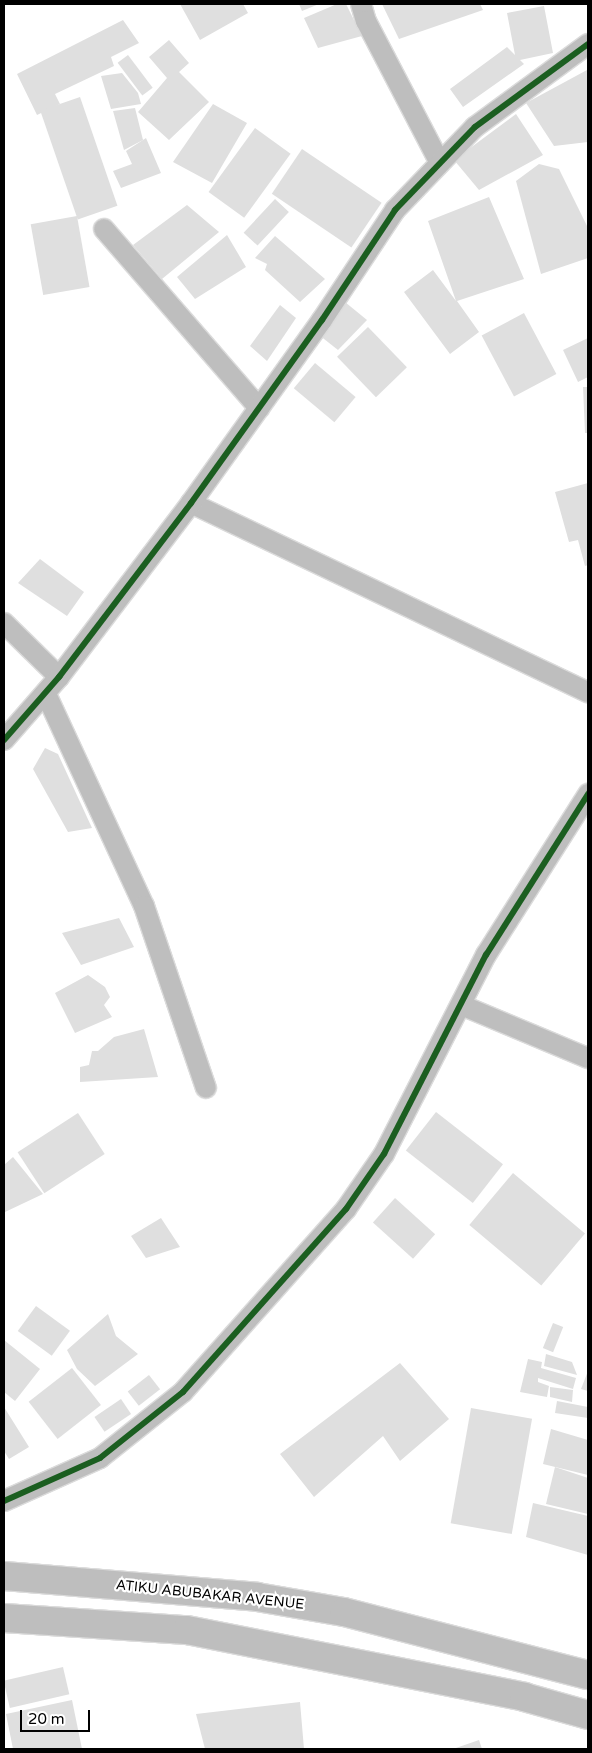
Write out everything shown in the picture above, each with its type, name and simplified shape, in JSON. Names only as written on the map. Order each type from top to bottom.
[{"type":"main road","name":"ATIKU ABUBAKAR AVENUE","points":[[4,1576],[257,1597],[344,1612],[588,1675]]},
{"type":"main road","points":[[4,1618],[187,1630],[506,1693],[588,1715]]},
{"type":"street","points":[[362,4],[366,21],[439,161]]},
{"type":"street","points":[[4,740],[46,694],[191,503],[259,408],[394,210],[439,161],[475,128],[588,44]]},
{"type":"street","points":[[104,229],[259,408]]},
{"type":"street","points":[[191,503],[588,692]]},
{"type":"street","points":[[4,623],[59,677]]},
{"type":"street","points":[[46,694],[144,906],[206,1088]]},
{"type":"street","points":[[4,1501],[100,1458],[183,1392],[252,1318],[346,1209],[384,1154],[486,954],[588,794]]},
{"type":"street","points":[[461,1005],[588,1058]]},
{"type":"building","points":[[180,4],[243,4],[248,13],[200,40]]},
{"type":"building","points":[[299,4],[319,4],[302,11]]},
{"type":"building","points":[[337,4],[346,4],[362,36],[318,48],[304,18]]},
{"type":"building","points":[[382,4],[480,4],[483,10],[399,39]]},
{"type":"building","points":[[544,6],[553,53],[520,60],[524,64],[463,107],[450,89],[507,47],[515,55],[507,13]]},
{"type":"building","points":[[123,20],[139,43],[111,57],[114,66],[55,94],[60,104],[37,115],[17,74]]},
{"type":"building","points":[[169,40],[189,63],[179,72],[209,102],[169,140],[138,112],[167,78],[149,57]]},
{"type":"building","points":[[128,55],[153,88],[142,96],[118,63]]},
{"type":"building","points":[[587,70],[588,142],[554,146],[526,103]]},
{"type":"building","points":[[122,73],[138,93],[141,104],[111,109],[101,76]]},
{"type":"building","points":[[80,97],[117,206],[78,219],[40,111]]},
{"type":"building","points":[[213,104],[247,123],[212,183],[173,162]]},
{"type":"building","points":[[135,108],[143,140],[124,150],[113,111]]},
{"type":"building","points":[[516,114],[543,155],[479,190],[454,160]]},
{"type":"building","points":[[255,128],[291,154],[244,218],[209,192]]},
{"type":"building","points":[[146,138],[161,173],[121,188],[113,171],[132,164],[126,151]]},
{"type":"building","points":[[302,149],[382,203],[351,247],[272,194]]},
{"type":"building","points":[[539,164],[559,169],[588,228],[588,258],[541,274],[516,181]]},
{"type":"building","points":[[489,197],[524,279],[457,301],[479,332],[450,354],[404,292],[433,270],[456,301],[428,221]]},
{"type":"building","points":[[275,199],[289,212],[258,246],[244,233]]},
{"type":"building","points":[[187,205],[219,232],[162,279],[133,245]]},
{"type":"building","points":[[77,216],[90,287],[43,295],[31,224]]},
{"type":"building","points":[[227,235],[246,267],[195,299],[177,277]]},
{"type":"building","points":[[275,236],[325,279],[300,302],[265,270],[267,264],[255,258]]},
{"type":"building","points":[[345,302],[367,320],[338,350],[319,335]]},
{"type":"building","points":[[280,305],[296,318],[267,361],[250,346]]},
{"type":"building","points":[[524,313],[556,374],[514,396],[482,336]]},
{"type":"building","points":[[368,327],[407,367],[376,397],[337,357]]},
{"type":"building","points":[[588,338],[588,377],[578,382],[563,350]]},
{"type":"building","points":[[315,363],[356,397],[334,422],[294,388]]},
{"type":"building","points":[[583,387],[588,387],[588,433],[585,433]]},
{"type":"building","points":[[588,483],[588,565],[585,566],[578,540],[569,542],[555,492]]},
{"type":"building","points":[[40,559],[84,592],[67,616],[18,583]]},
{"type":"building","points":[[45,748],[58,754],[92,828],[68,832],[33,769]]},
{"type":"building","points":[[119,918],[134,947],[81,965],[62,933]]},
{"type":"building","points":[[88,975],[105,987],[110,997],[104,1005],[112,1017],[75,1033],[55,993]]},
{"type":"building","points":[[144,1029],[158,1077],[80,1082],[80,1067],[89,1065],[92,1051],[98,1051],[114,1037]]},
{"type":"building","points":[[436,1112],[503,1164],[473,1203],[406,1151]]},
{"type":"building","points":[[78,1113],[105,1154],[44,1193],[18,1152]]},
{"type":"building","points":[[13,1157],[43,1194],[5,1212],[4,1165]]},
{"type":"building","points":[[513,1173],[585,1233],[541,1286],[469,1225]]},
{"type":"building","points":[[395,1198],[435,1234],[413,1259],[373,1223]]},
{"type":"building","points":[[161,1218],[180,1247],[146,1258],[131,1236]]},
{"type":"building","points":[[36,1306],[70,1331],[52,1356],[18,1331]]},
{"type":"building","points":[[108,1314],[116,1336],[138,1354],[95,1386],[77,1369],[67,1350]]},
{"type":"building","points":[[553,1323],[563,1327],[553,1352],[543,1348]]},
{"type":"building","points":[[4,1340],[40,1369],[15,1401],[4,1392]]},
{"type":"building","points":[[546,1354],[572,1362],[577,1375],[544,1366]]},
{"type":"building","points":[[528,1359],[542,1362],[541,1368],[576,1378],[573,1389],[538,1378],[538,1382],[549,1386],[547,1397],[520,1392]]},
{"type":"building","points":[[400,1363],[449,1419],[400,1461],[383,1436],[314,1497],[280,1454]]},
{"type":"building","points":[[72,1368],[101,1405],[58,1439],[29,1402]]},
{"type":"building","points":[[588,1371],[588,1391],[581,1389]]},
{"type":"building","points":[[149,1375],[160,1389],[139,1406],[128,1392]]},
{"type":"building","points":[[550,1387],[573,1390],[572,1402],[550,1397]]},
{"type":"building","points":[[121,1399],[131,1414],[105,1432],[94,1417]]},
{"type":"building","points":[[557,1401],[588,1407],[588,1418],[555,1413]]},
{"type":"building","points":[[4,1407],[29,1447],[9,1459],[4,1451]]},
{"type":"building","points":[[471,1408],[532,1419],[512,1534],[451,1523]]},
{"type":"building","points":[[551,1429],[588,1440],[588,1475],[543,1464]]},
{"type":"building","points":[[555,1467],[588,1478],[588,1514],[546,1504]]},
{"type":"building","points":[[533,1503],[588,1516],[588,1555],[526,1537]]},
{"type":"building","points":[[63,1667],[69,1694],[10,1708],[4,1681]]},
{"type":"building","points":[[72,1700],[82,1749],[13,1749],[6,1714]]},
{"type":"building","points":[[300,1702],[304,1749],[205,1749],[196,1714]]},
{"type":"building","points":[[479,1740],[482,1749],[453,1749]]},
{"type":"cycle path","points":[[4,740],[59,677],[191,503],[322,320],[395,210],[475,127],[588,44]]},
{"type":"cycle path","points":[[4,1501],[100,1458],[183,1392],[346,1209],[384,1154],[486,955],[588,794]]}]
